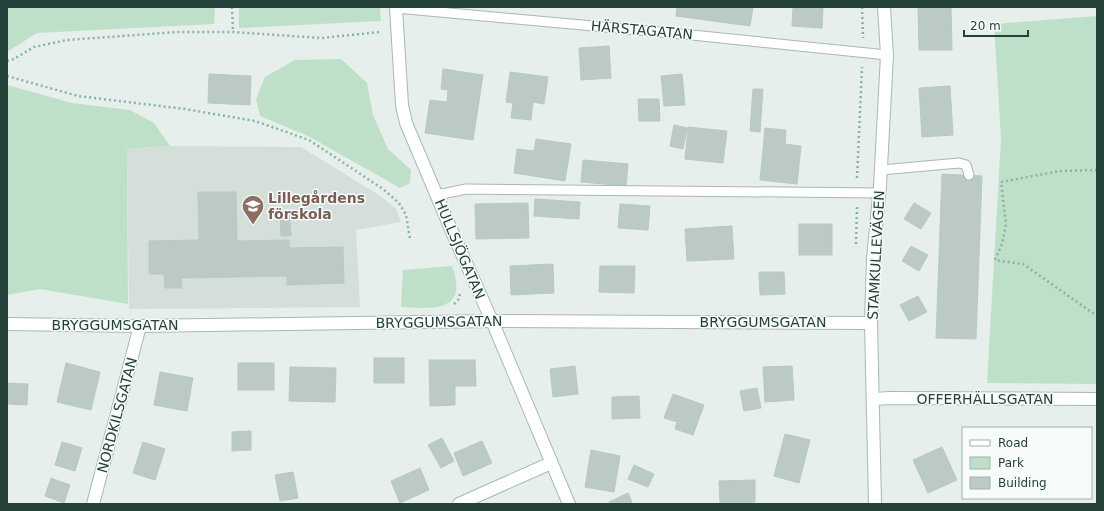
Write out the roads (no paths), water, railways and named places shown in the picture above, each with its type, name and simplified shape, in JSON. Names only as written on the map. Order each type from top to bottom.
[{"type":"street","name":"STAMKULLEVÄGEN","points":[[875,504],[874,399],[871,323],[873,259],[881,170],[887,55],[884,7]]},
{"type":"street","name":"HULLSJÖGATAN","points":[[396,8],[404,111],[409,130],[569,504]]},
{"type":"street","name":"BRYGGUMSGATAN","points":[[7,324],[140,326],[492,321],[871,323]]},
{"type":"street","name":"NORDKILSGATAN","points":[[93,504],[140,326]]},
{"type":"street","name":"OFFERHÄLLSGATAN","points":[[874,399],[1097,399]]},
{"type":"street","points":[[460,504],[551,463]]},
{"type":"lane","name":"HÄRSTAGATAN","points":[[396,8],[692,34],[887,55]]},
{"type":"lane","points":[[881,170],[959,163],[966,165],[969,175]]},
{"type":"lane","points":[[437,195],[466,189],[879,193]]},
{"type":"place","name":"Lillegårdens förskola","points":[[253,226]]}]
